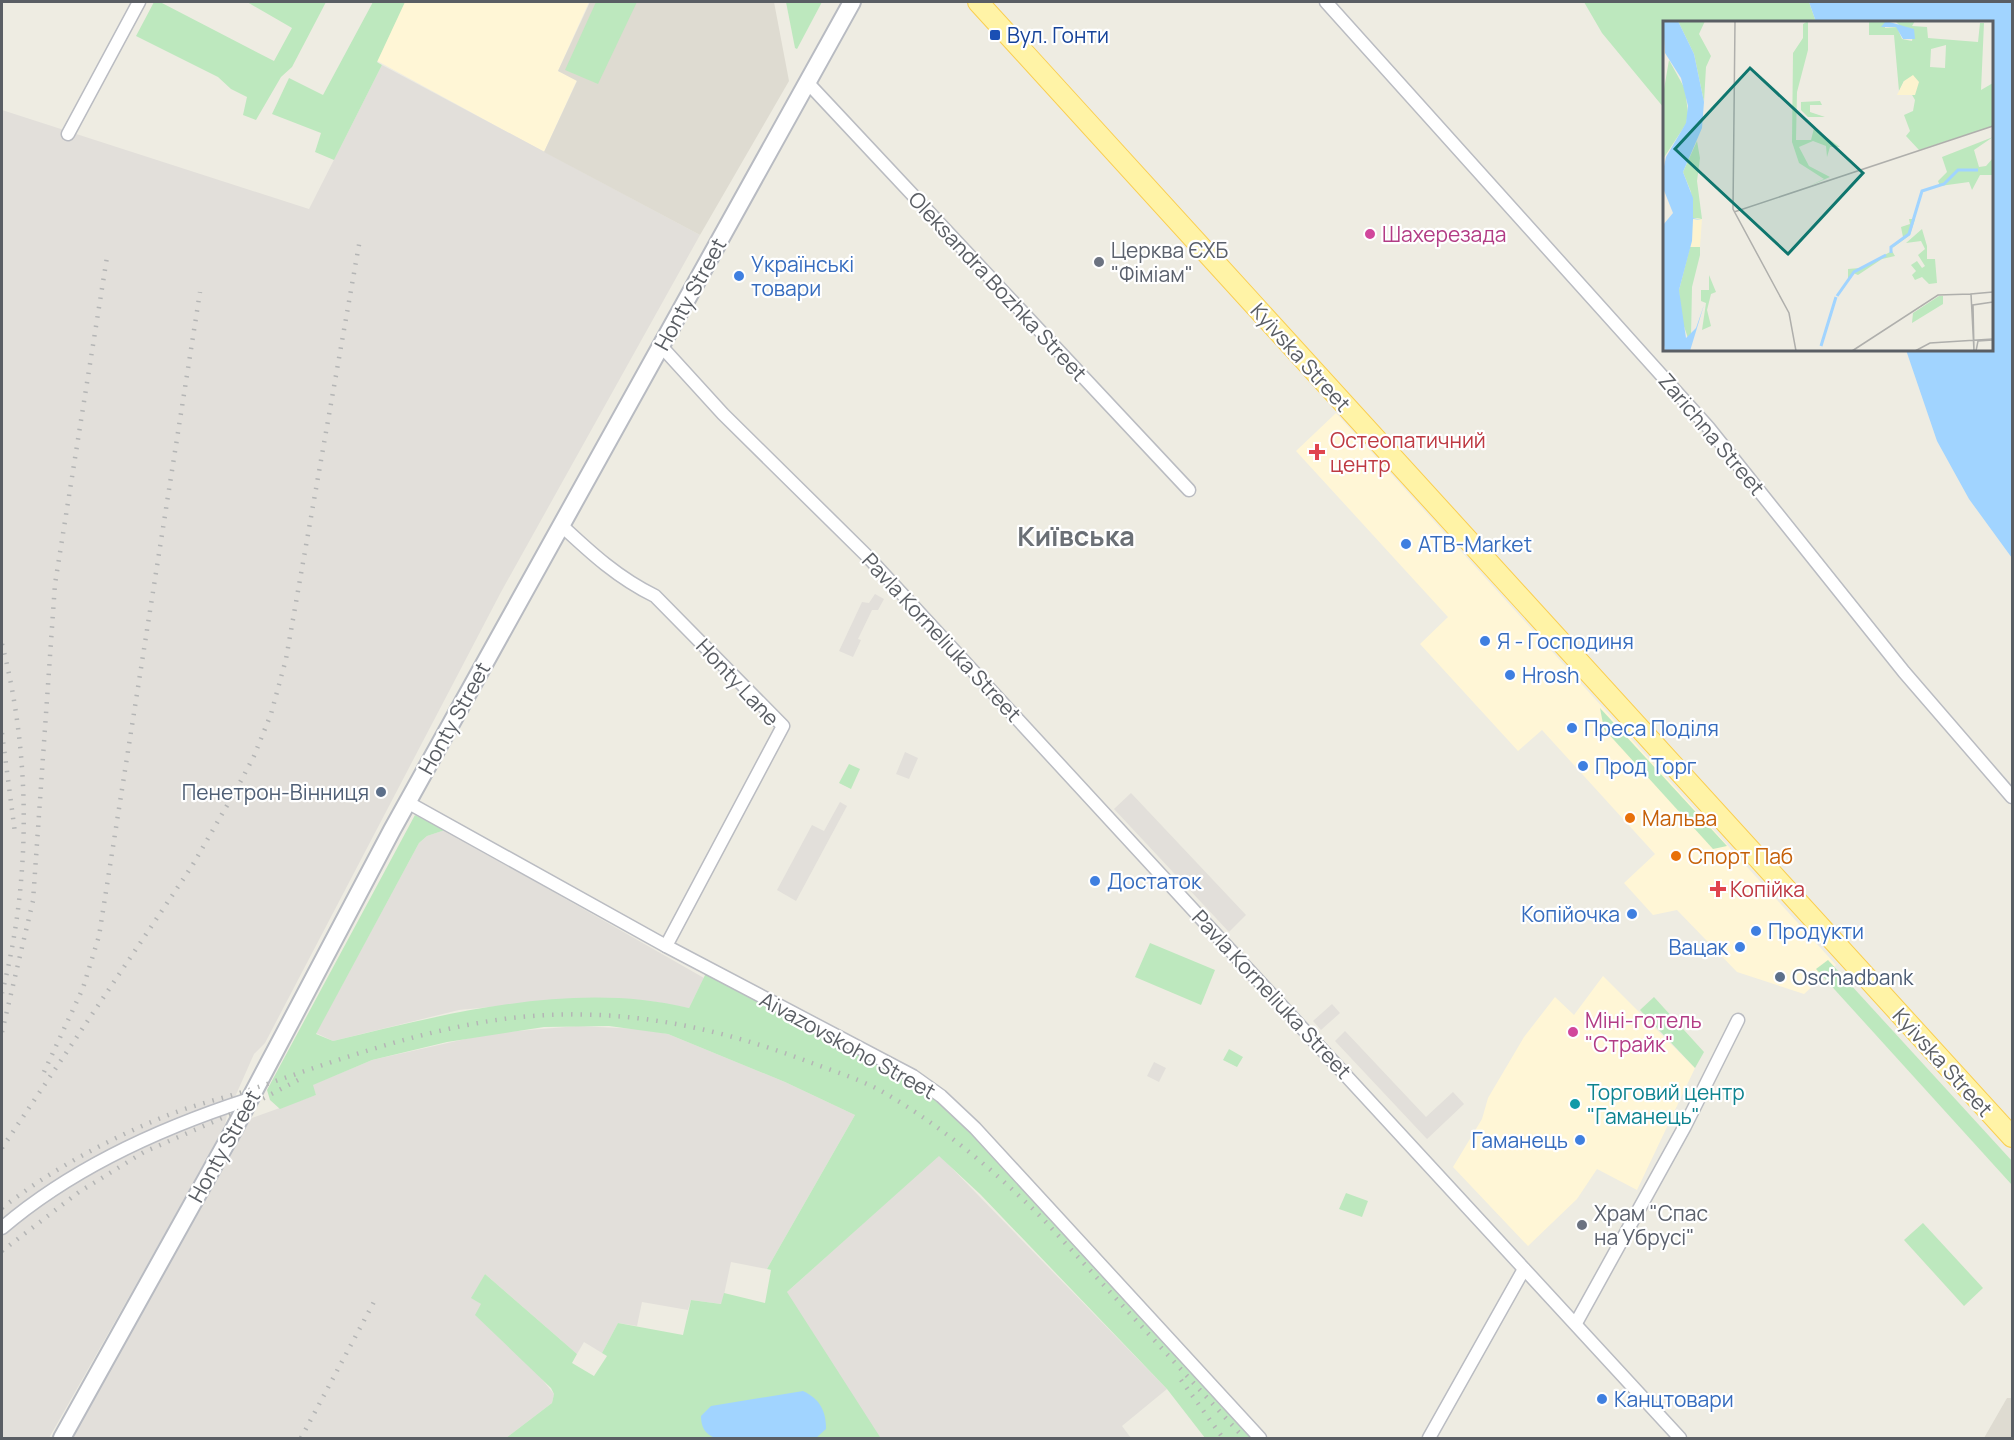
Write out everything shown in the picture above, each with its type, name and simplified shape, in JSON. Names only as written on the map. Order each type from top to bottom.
[{"type":"main road","name":"Kyivska Street","points":[[978,2],[2013,1137]]},
{"type":"street","points":[[68,134],[139,2]]},
{"type":"street","name":"Honty Street","points":[[62,1438],[250,1099],[407,802],[852,2]]},
{"type":"street","name":"Zarichna Street","points":[[1326,2],[1708,427],[1904,672],[2013,797]]},
{"type":"street","name":"Oleksandra Bozhka Street","points":[[807,82],[1189,490]]},
{"type":"street","name":"Pavla Korneliuka Street","points":[[661,345],[723,414],[875,564],[1680,1438]]},
{"type":"street","name":"Honty Lane","points":[[561,525],[600,562],[630,584],[655,596],[783,726],[666,946]]},
{"type":"street","name":"Aivazovskoho Street","points":[[407,802],[666,946],[913,1076],[941,1096],[975,1128],[1260,1438]]},
{"type":"street","points":[[1576,1323],[1684,1126],[1715,1061],[1738,1020]]},
{"type":"street","points":[[2,1228],[34,1200],[142,1141],[250,1099]]},
{"type":"street","points":[[1429,1438],[1524,1269]]},
{"type":"shaded area","points":[[388,2],[589,2],[558,71],[577,80],[544,152],[361,52]]},
{"type":"shaded area","points":[[590,2],[774,2],[789,81],[700,235],[544,152],[577,81],[558,71]]},
{"type":"shaded area","points":[[382,65],[700,235],[501,592],[265,1043],[254,1054],[227,1115],[224,1129],[49,1438],[2,1438],[2,110],[309,209]]},
{"type":"shaded area","points":[[1336,413],[1836,965],[1804,994],[1737,972],[1677,910],[1653,915],[1624,883],[1655,854],[1542,730],[1518,751],[1420,644],[1448,617],[1296,451]]},
{"type":"shaded area","points":[[875,594],[884,599],[878,610],[872,610],[858,639],[861,640],[853,657],[839,651],[862,602],[869,603]]},
{"type":"shaded area","points":[[905,752],[918,758],[909,779],[896,774]]},
{"type":"shaded area","points":[[1131,793],[1246,915],[1229,932],[1114,809]]},
{"type":"shaded area","points":[[840,802],[847,806],[796,901],[777,890],[812,825],[824,831]]},
{"type":"shaded area","points":[[445,830],[704,978],[689,1008],[650,1001],[561,1000],[459,1010],[333,1041],[316,1033],[419,843],[427,836]]},
{"type":"shaded area","points":[[1603,976],[1695,1068],[1637,1190],[1597,1169],[1577,1199],[1528,1246],[1453,1167],[1482,1119],[1488,1098],[1524,1037],[1555,997],[1574,1015]]},
{"type":"shaded area","points":[[1332,1004],[1340,1013],[1321,1030],[1313,1021]]},
{"type":"shaded area","points":[[578,1026],[640,1029],[668,1034],[785,1082],[855,1115],[767,1269],[731,1262],[722,1304],[691,1300],[688,1310],[642,1302],[637,1326],[618,1323],[602,1353],[584,1342],[577,1354],[485,1274],[472,1298],[481,1304],[554,1394],[552,1403],[506,1438],[62,1438],[238,1123],[316,1095],[312,1085],[372,1060],[492,1033]]},
{"type":"shaded area","points":[[1345,1031],[1426,1117],[1453,1092],[1464,1104],[1427,1139],[1335,1041]]},
{"type":"shaded area","points":[[1154,1062],[1166,1068],[1159,1082],[1147,1076]]},
{"type":"shaded area","points":[[939,1155],[1167,1389],[1122,1426],[1131,1438],[862,1438],[879,1437],[786,1293]]},
{"type":"shaded area","points":[[2007,1398],[2012,1398],[2012,1438],[1984,1438]]},
{"type":"green space","points":[[154,2],[160,2],[274,61],[292,28],[247,2],[326,2],[292,67],[281,77],[256,120],[243,115],[247,97],[231,89],[218,77],[136,36]]},
{"type":"green space","points":[[373,2],[405,2],[377,62],[382,65],[334,160],[315,152],[321,133],[272,114],[289,78],[323,95]]},
{"type":"green space","points":[[596,2],[637,2],[598,84],[565,70]]},
{"type":"green space","points":[[786,2],[822,2],[797,49],[795,48]]},
{"type":"green space","points":[[1584,2],[1809,2],[1816,21],[1663,21],[1663,107],[1602,33]]},
{"type":"green space","points":[[1600,708],[1727,846],[1713,849],[1604,729]]},
{"type":"green space","points":[[849,764],[860,769],[851,789],[839,783]]},
{"type":"green space","points":[[415,815],[445,830],[427,836],[419,843],[316,1034],[333,1041],[465,1011],[555,999],[645,1000],[689,1008],[708,969],[941,1096],[1262,1438],[1205,1438],[1167,1389],[980,1194],[939,1156],[787,1292],[880,1437],[506,1438],[552,1403],[554,1394],[551,1388],[475,1315],[481,1304],[471,1298],[485,1274],[577,1354],[572,1363],[594,1376],[607,1356],[602,1353],[618,1323],[683,1335],[691,1300],[721,1304],[724,1293],[765,1303],[771,1270],[767,1269],[855,1115],[785,1082],[668,1034],[609,1026],[544,1027],[447,1042],[372,1060],[313,1085],[316,1095],[280,1109],[270,1100],[267,1090]]},
{"type":"green space","points":[[1150,943],[1215,970],[1201,1005],[1135,977]]},
{"type":"green space","points":[[1828,960],[2012,1161],[2012,1185],[1816,969]]},
{"type":"green space","points":[[1654,997],[1704,1052],[1695,1068],[1640,1010]]},
{"type":"green space","points":[[1229,1049],[1243,1057],[1237,1067],[1223,1060]]},
{"type":"green space","points":[[1346,1193],[1368,1201],[1362,1217],[1339,1209]]},
{"type":"green space","points":[[1923,1223],[1983,1288],[1964,1306],[1904,1240]]},
{"type":"water","points":[[1809,2],[2012,2],[2012,558],[1969,499],[1937,441],[1906,351],[1993,351],[1993,21],[1816,21]]},
{"type":"water","points":[[803,1391],[818,1402],[825,1417],[826,1429],[816,1438],[715,1438],[703,1427],[701,1416],[711,1406]]},
{"type":"railway","points":[[2,1148],[192,866],[254,756],[271,714],[286,659],[360,239]]},
{"type":"railway","points":[[2,1032],[33,901],[55,584],[107,257]]},
{"type":"railway","points":[[44,1072],[83,988],[99,936],[200,292]]},
{"type":"railway","points":[[2,644],[12,687],[18,730],[24,818],[18,907],[12,950],[2,993]]},
{"type":"railway","points":[[2,733],[15,833]]},
{"type":"railway","points":[[2,1208],[62,1167],[149,1123],[194,1106],[424,1035],[478,1023],[563,1014],[605,1015],[687,1026],[768,1048],[856,1079],[905,1105],[947,1135],[988,1167],[1044,1220],[1244,1438]]},
{"type":"railway","points":[[2,1251],[79,1192],[144,1152],[245,1108],[298,1080]]},
{"type":"railway","points":[[301,1438],[375,1300]]},
{"type":"railway","points":[[1181,1380],[1223,1438]]},
{"type":"place","name":"Вул. Гонти","points":[[995,35]]},
{"type":"place","name":"Шахерезада","points":[[1370,234]]},
{"type":"place","name":"Церква ЄХБ \"Фіміам\"","points":[[1099,262]]},
{"type":"place","name":"Українські товари","points":[[739,276]]},
{"type":"place","name":"Остеопатичний центр","points":[[1317,452]]},
{"type":"place","name":"ATB-Market","points":[[1406,544]]},
{"type":"place","name":"Я - Господиня","points":[[1485,641]]},
{"type":"place","name":"Hrosh","points":[[1510,675]]},
{"type":"place","name":"Преса Поділя","points":[[1572,728]]},
{"type":"place","name":"Прод Торг","points":[[1583,766]]},
{"type":"place","name":"Пенетрон-Вінниця","points":[[381,792]]},
{"type":"place","name":"Мальва","points":[[1630,818]]},
{"type":"place","name":"Спорт Паб","points":[[1676,856]]},
{"type":"place","name":"Достаток","points":[[1095,881]]},
{"type":"place","name":"Копійка","points":[[1718,889]]},
{"type":"place","name":"Копійочка","points":[[1632,914]]},
{"type":"place","name":"Продукти","points":[[1756,931]]},
{"type":"place","name":"Вацак","points":[[1740,947]]},
{"type":"place","name":"Oschadbank","points":[[1780,977]]},
{"type":"place","name":"Міні-готель \"Страйк\"","points":[[1573,1032]]},
{"type":"place","name":"Торговий центр \"Гаманець\"","points":[[1575,1104]]},
{"type":"place","name":"Гаманець","points":[[1580,1140]]},
{"type":"place","name":"Храм \"Спас на Убрусі\"","points":[[1582,1225]]},
{"type":"place","name":"Канцтовари","points":[[1602,1399]]},
{"type":"district","name":"Київська","points":[[1076,535]]}]
